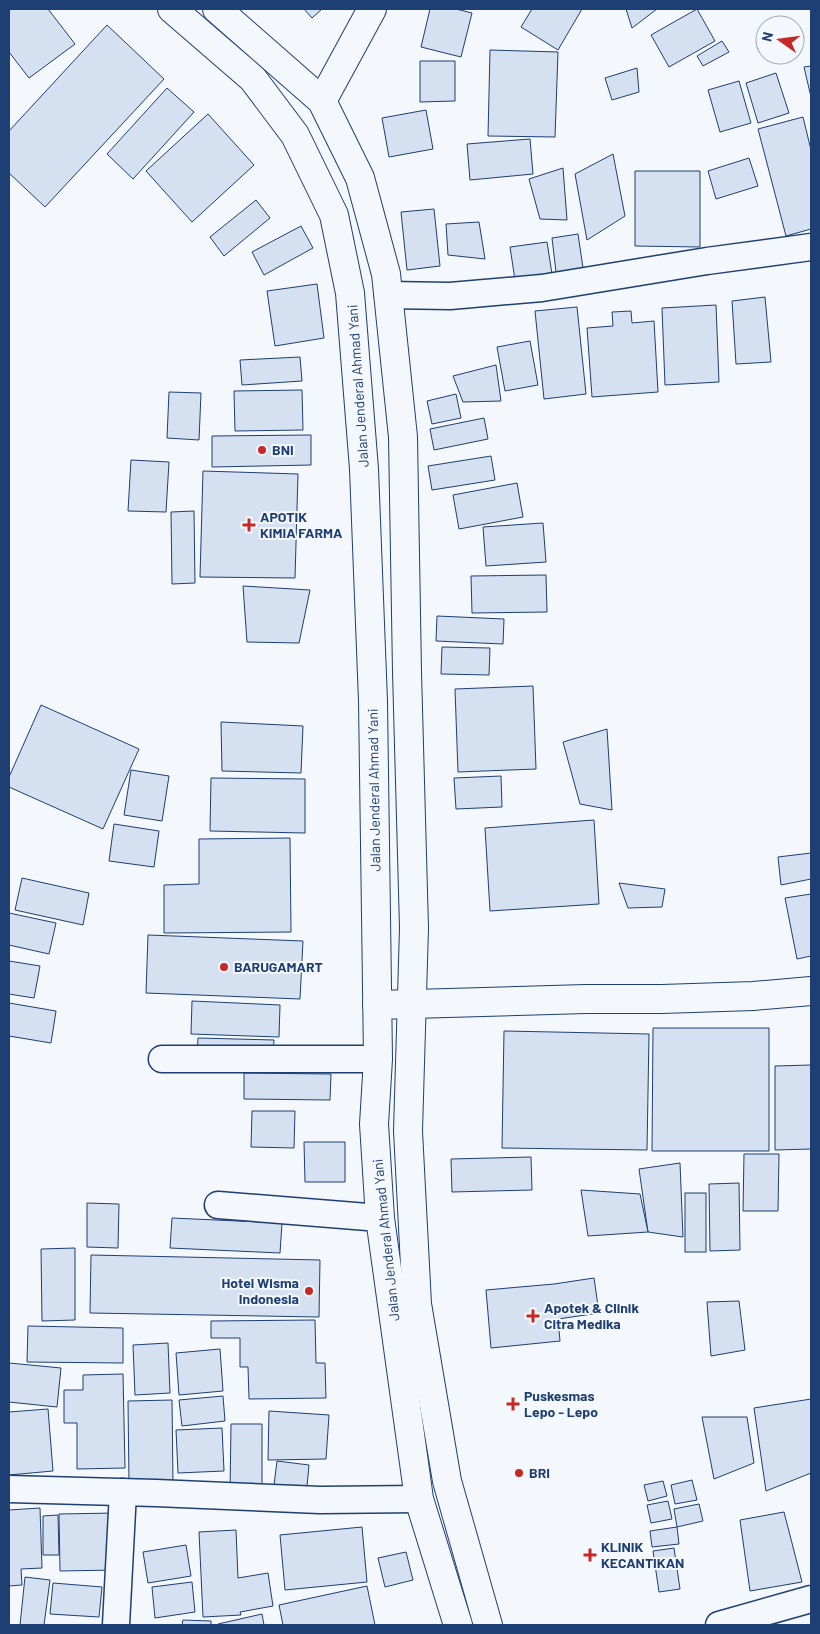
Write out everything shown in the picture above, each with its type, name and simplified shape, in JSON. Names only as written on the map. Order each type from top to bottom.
[{"type":"main road","name":"Jalan Jenderal Ahmad Yani","points":[[172,9],[253,79],[295,135],[334,215],[350,293],[364,469],[373,701],[378,1058],[374,1124],[380,1218],[419,1500],[458,1625]]},
{"type":"main road","name":"Jalan Jenderal Ahmad Yani","points":[[217,9],[322,101],[360,178],[386,274],[403,437],[414,928],[408,1131],[417,1304],[447,1481],[488,1625]]},
{"type":"main road","points":[[322,101],[372,9]]},
{"type":"main road","points":[[377,1005],[662,1000],[811,991]]},
{"type":"street","points":[[388,295],[450,296],[542,288],[707,260],[811,247]]},
{"type":"street","points":[[162,1059],[378,1058]]},
{"type":"street","points":[[218,1205],[380,1218]]},
{"type":"street","points":[[9,1489],[320,1500],[419,1500]]},
{"type":"street","points":[[116,1625],[123,1492]]},
{"type":"street","points":[[719,1625],[811,1599]]},
{"type":"building","points":[[9,9],[48,9],[75,44],[29,78],[9,52]]},
{"type":"building","points":[[304,9],[322,9],[312,18]]},
{"type":"building","points":[[430,9],[456,9],[472,13],[461,57],[421,47]]},
{"type":"building","points":[[532,9],[582,9],[558,50],[521,27]]},
{"type":"building","points":[[626,9],[657,9],[632,28]]},
{"type":"building","points":[[697,9],[715,41],[669,67],[651,35]]},
{"type":"building","points":[[107,25],[164,79],[45,207],[9,173],[9,131]]},
{"type":"building","points":[[722,41],[729,52],[703,66],[697,56]]},
{"type":"building","points":[[490,50],[558,52],[555,137],[488,136]]},
{"type":"building","points":[[420,61],[455,61],[455,101],[420,102]]},
{"type":"building","points":[[811,66],[811,97],[804,67]]},
{"type":"building","points":[[637,68],[639,92],[612,100],[605,78]]},
{"type":"building","points":[[776,73],[789,113],[758,123],[746,83]]},
{"type":"building","points":[[739,81],[751,123],[720,132],[708,90]]},
{"type":"building","points":[[167,88],[194,112],[133,179],[107,154]]},
{"type":"building","points":[[426,110],[433,149],[389,157],[382,118]]},
{"type":"building","points":[[208,114],[254,165],[192,222],[146,171]]},
{"type":"building","points":[[803,117],[811,150],[811,229],[786,236],[758,129]]},
{"type":"building","points":[[530,139],[533,174],[470,180],[467,144]]},
{"type":"building","points":[[613,154],[625,216],[587,240],[575,174]]},
{"type":"building","points":[[749,158],[758,186],[716,199],[708,171]]},
{"type":"building","points":[[563,168],[567,220],[540,219],[529,179]]},
{"type":"building","points":[[635,171],[700,171],[700,247],[635,246]]},
{"type":"building","points":[[256,200],[270,218],[224,256],[210,237]]},
{"type":"building","points":[[434,209],[440,266],[407,270],[401,212]]},
{"type":"building","points":[[479,222],[485,259],[448,255],[446,224]]},
{"type":"building","points":[[301,226],[313,248],[264,275],[252,252]]},
{"type":"building","points":[[578,234],[583,268],[556,272],[552,238]]},
{"type":"building","points":[[547,242],[552,274],[515,280],[510,247]]},
{"type":"building","points":[[317,284],[324,338],[275,346],[267,291]]},
{"type":"building","points":[[765,297],[771,362],[736,364],[732,301]]},
{"type":"building","points":[[716,305],[719,382],[665,385],[662,308]]},
{"type":"building","points":[[577,307],[586,394],[544,399],[535,311]]},
{"type":"building","points":[[631,311],[632,323],[654,321],[658,392],[592,397],[587,328],[613,326],[612,312]]},
{"type":"building","points":[[530,341],[538,385],[505,391],[497,347]]},
{"type":"building","points":[[300,357],[302,381],[242,385],[240,360]]},
{"type":"building","points":[[496,365],[501,401],[463,402],[453,376]]},
{"type":"building","points":[[302,390],[303,430],[235,431],[234,391]]},
{"type":"building","points":[[169,392],[201,393],[199,440],[167,438]]},
{"type":"building","points":[[456,394],[461,418],[432,424],[427,401]]},
{"type":"building","points":[[484,418],[488,439],[434,450],[430,429]]},
{"type":"building","name":"BNI","points":[[311,435],[311,465],[212,467],[212,436]]},
{"type":"building","points":[[491,456],[495,480],[432,490],[428,466]]},
{"type":"building","points":[[131,460],[169,462],[166,512],[128,511]]},
{"type":"building","name":"APOTIK KIMIA FARMA","points":[[203,471],[298,474],[295,578],[200,577]]},
{"type":"building","points":[[517,483],[523,517],[459,529],[453,495]]},
{"type":"building","points":[[194,511],[195,583],[172,584],[171,512]]},
{"type":"building","points":[[543,523],[546,562],[486,566],[483,527]]},
{"type":"building","points":[[546,575],[547,612],[472,613],[471,576]]},
{"type":"building","points":[[243,586],[310,590],[299,643],[247,642]]},
{"type":"building","points":[[437,616],[504,619],[503,644],[436,641]]},
{"type":"building","points":[[442,647],[490,648],[489,675],[441,674]]},
{"type":"building","points":[[533,686],[536,769],[458,772],[455,689]]},
{"type":"building","points":[[41,705],[139,749],[103,829],[9,787],[9,777]]},
{"type":"building","points":[[221,722],[303,726],[301,773],[222,771]]},
{"type":"building","points":[[607,729],[612,810],[580,804],[563,742]]},
{"type":"building","points":[[131,770],[169,776],[162,821],[124,815]]},
{"type":"building","points":[[501,776],[502,807],[456,809],[454,778]]},
{"type":"building","points":[[211,778],[305,779],[305,833],[210,831]]},
{"type":"building","points":[[594,820],[599,904],[490,911],[485,828]]},
{"type":"building","points":[[114,824],[159,831],[154,867],[109,861]]},
{"type":"building","points":[[290,838],[291,932],[164,933],[164,885],[199,884],[199,839]]},
{"type":"building","points":[[811,853],[811,879],[781,885],[778,857]]},
{"type":"building","points":[[22,878],[89,893],[83,925],[15,910]]},
{"type":"building","points":[[619,883],[665,889],[662,907],[628,908]]},
{"type":"building","points":[[811,894],[811,956],[797,959],[785,898]]},
{"type":"building","points":[[9,913],[56,923],[49,954],[9,945]]},
{"type":"building","name":"BARUGAMART","points":[[148,935],[303,941],[300,999],[146,993]]},
{"type":"building","points":[[9,961],[40,966],[34,998],[9,994]]},
{"type":"building","points":[[192,1001],[280,1005],[279,1037],[191,1034]]},
{"type":"building","points":[[9,1003],[56,1011],[51,1043],[9,1036]]},
{"type":"building","points":[[653,1028],[769,1028],[769,1151],[652,1151]]},
{"type":"building","points":[[504,1031],[649,1034],[647,1150],[502,1148]]},
{"type":"building","points":[[198,1038],[274,1040],[273,1057],[197,1056]]},
{"type":"building","points":[[811,1065],[811,1149],[775,1150],[775,1066]]},
{"type":"building","points":[[244,1073],[331,1074],[330,1100],[244,1099]]},
{"type":"building","points":[[252,1111],[295,1111],[294,1148],[251,1147]]},
{"type":"building","points":[[304,1142],[345,1142],[345,1182],[305,1182]]},
{"type":"building","points":[[744,1154],[779,1154],[778,1211],[743,1211]]},
{"type":"building","points":[[531,1157],[532,1190],[452,1192],[451,1159]]},
{"type":"building","points":[[680,1163],[683,1237],[648,1232],[639,1169]]},
{"type":"building","points":[[739,1183],[740,1250],[710,1251],[709,1184]]},
{"type":"building","points":[[581,1190],[640,1194],[648,1232],[588,1236]]},
{"type":"building","points":[[685,1193],[706,1193],[706,1252],[685,1252]]},
{"type":"building","points":[[87,1203],[119,1204],[118,1248],[87,1247]]},
{"type":"building","points":[[172,1218],[282,1223],[280,1253],[170,1248]]},
{"type":"building","points":[[75,1248],[75,1320],[42,1321],[41,1249]]},
{"type":"building","points":[[91,1255],[320,1260],[319,1317],[90,1313]]},
{"type":"building","name":"Apotek & Clinik Citra Medika","points":[[594,1278],[599,1313],[558,1319],[560,1341],[491,1348],[486,1290],[554,1284]]},
{"type":"building","points":[[739,1301],[745,1350],[711,1356],[707,1302]]},
{"type":"building","points":[[315,1320],[316,1363],[325,1363],[326,1398],[249,1399],[248,1367],[240,1367],[240,1338],[211,1338],[211,1321]]},
{"type":"building","points":[[28,1326],[123,1328],[123,1363],[27,1362]]},
{"type":"building","points":[[168,1343],[170,1393],[135,1395],[133,1345]]},
{"type":"building","points":[[220,1349],[223,1391],[179,1395],[176,1353]]},
{"type":"building","points":[[9,1363],[61,1368],[57,1407],[9,1402]]},
{"type":"building","points":[[123,1374],[125,1468],[77,1469],[77,1423],[64,1423],[64,1390],[83,1390],[83,1375]]},
{"type":"building","points":[[223,1396],[225,1421],[182,1426],[179,1400]]},
{"type":"building","points":[[811,1399],[811,1473],[766,1491],[754,1408]]},
{"type":"building","points":[[172,1400],[173,1483],[129,1484],[128,1401]]},
{"type":"building","points":[[48,1409],[53,1471],[9,1475],[9,1412]]},
{"type":"building","points":[[269,1411],[329,1415],[326,1459],[268,1460]]},
{"type":"building","points":[[702,1417],[747,1417],[754,1463],[714,1479]]},
{"type":"building","points":[[231,1424],[262,1424],[262,1493],[230,1493]]},
{"type":"building","points":[[222,1428],[224,1471],[178,1473],[176,1430]]},
{"type":"building","points":[[277,1461],[309,1465],[306,1497],[273,1493]]},
{"type":"building","points":[[692,1480],[697,1500],[675,1504],[671,1485]]},
{"type":"building","points":[[663,1481],[667,1496],[648,1501],[644,1485]]},
{"type":"building","points":[[668,1501],[672,1519],[651,1523],[647,1505]]},
{"type":"building","points":[[699,1504],[703,1521],[677,1527],[674,1509]]},
{"type":"building","points":[[40,1508],[42,1568],[21,1569],[22,1585],[9,1586],[9,1510]]},
{"type":"building","points":[[784,1512],[802,1582],[750,1591],[740,1520]]},
{"type":"building","points":[[115,1513],[116,1570],[60,1571],[59,1514]]},
{"type":"building","points":[[58,1515],[59,1555],[43,1555],[43,1516]]},
{"type":"building","points":[[362,1527],[367,1582],[285,1590],[280,1535]]},
{"type":"building","points":[[677,1527],[679,1544],[652,1547],[650,1531]]},
{"type":"building","points":[[236,1530],[238,1578],[268,1573],[273,1606],[240,1612],[241,1615],[203,1617],[199,1532]]},
{"type":"building","points":[[186,1545],[191,1576],[148,1583],[143,1552]]},
{"type":"building","points":[[674,1548],[680,1589],[659,1592],[653,1551]]},
{"type":"building","points":[[406,1552],[413,1580],[385,1587],[378,1558]]},
{"type":"building","points":[[25,1577],[50,1580],[44,1625],[20,1625]]},
{"type":"building","points":[[192,1582],[195,1612],[155,1618],[152,1587]]},
{"type":"building","points":[[53,1583],[102,1587],[99,1617],[50,1614]]},
{"type":"building","points":[[367,1586],[375,1625],[283,1625],[279,1605]]},
{"type":"building","points":[[262,1614],[264,1625],[218,1624]]},
{"type":"building","points":[[183,1620],[211,1621],[211,1625],[182,1625]]},
{"type":"place","name":"BNI","points":[[262,450]]},
{"type":"place","name":"APOTIK KIMIA FARMA","points":[[249,525]]},
{"type":"place","name":"BARUGAMART","points":[[224,967]]},
{"type":"place","name":"Hotel Wisma Indonesia","points":[[309,1291]]},
{"type":"place","name":"Apotek & Clinik Citra Medika","points":[[533,1316]]},
{"type":"place","name":"Puskesmas Lepo - Lepo","points":[[513,1404]]},
{"type":"place","name":"BRI","points":[[519,1473]]},
{"type":"place","name":"KLINIK KECANTIKAN","points":[[590,1555]]}]
